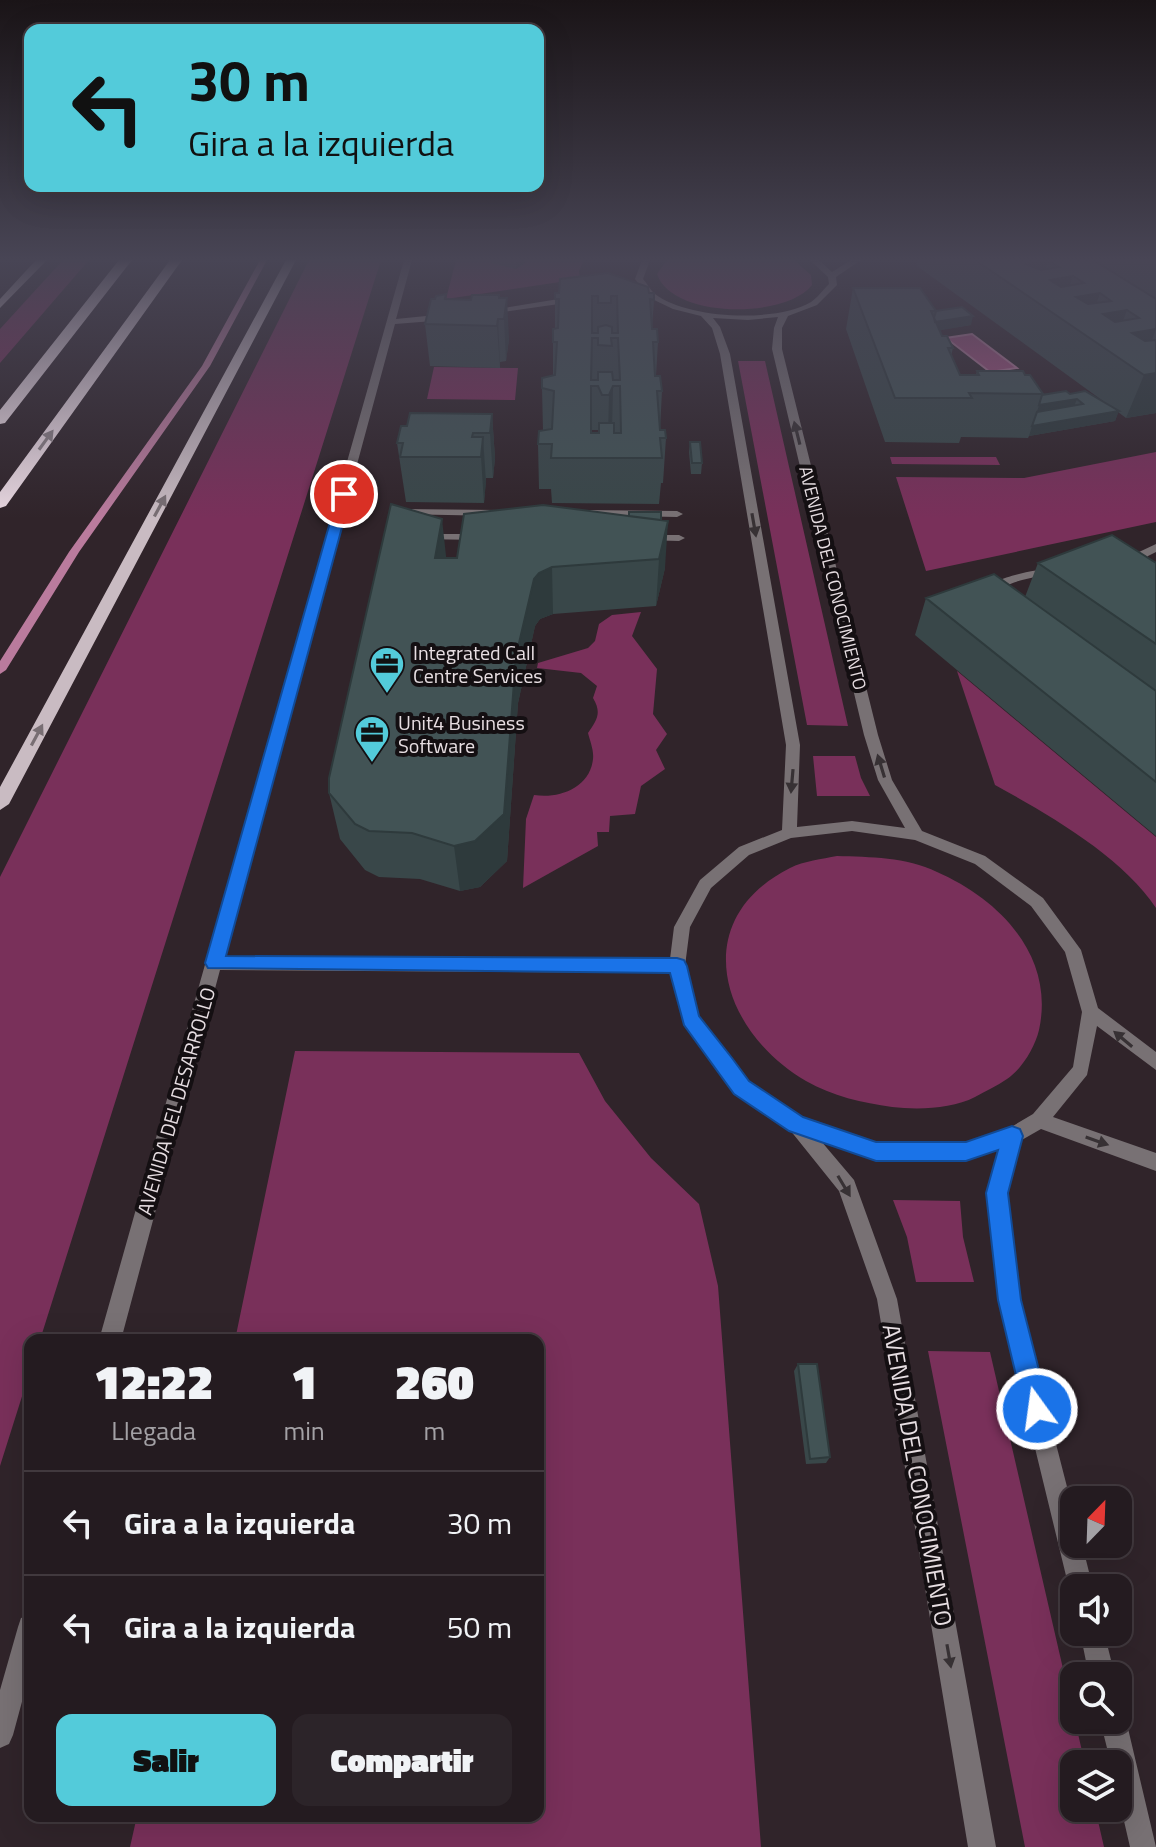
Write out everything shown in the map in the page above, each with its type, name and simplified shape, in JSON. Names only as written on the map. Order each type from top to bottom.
[{"type":"highway","points":[[0,420],[58,346]]},
{"type":"highway","points":[[0,503],[114,346]]},
{"type":"main road","points":[[0,804],[245,346]]},
{"type":"street","name":"AVENIDA DEL DESARROLLO","points":[[112,1334],[385,346]]},
{"type":"street","points":[[722,346],[793,745],[789,833]]},
{"type":"street","name":"AVENIDA DEL CONOCIMIENTO","points":[[777,346],[871,735],[885,780],[917,835]]},
{"type":"street","points":[[392,512],[507,513]]},
{"type":"street","points":[[568,513],[677,514]]},
{"type":"street","points":[[417,537],[494,537]]},
{"type":"street","points":[[633,538],[679,538]]},
{"type":"street","points":[[1146,576],[1134,560],[1156,547]]},
{"type":"street","points":[[1000,607],[990,598],[992,589],[1001,583],[1058,570]]},
{"type":"street","points":[[852,826],[917,835],[980,860],[1037,902],[1073,950],[1091,1012],[1081,1070],[1039,1120],[1012,1136],[966,1152],[876,1151],[796,1124],[742,1087],[699,1031],[690,1019],[677,966],[682,927],[705,884],[744,851],[789,833],[852,826]]},
{"type":"street","points":[[214,963],[677,966]]},
{"type":"street","points":[[1091,1012],[1156,1062]]},
{"type":"street","points":[[1039,1120],[1156,1162]]},
{"type":"street","name":"AVENIDA DEL CONOCIMIENTO","points":[[796,1124],[847,1186],[887,1299],[982,1847]]},
{"type":"street","points":[[1012,1136],[997,1193],[1009,1300],[1078,1574]]},
{"type":"street","points":[[0,1735],[24,1649]]},
{"type":"street","points":[[1116,1734],[1144,1847]]},
{"type":"shaded area","points":[[0,346],[15,346],[0,363]]},
{"type":"shaded area","points":[[266,346],[354,346],[42,1334],[24,1334],[24,1390],[0,1466],[0,877]]},
{"type":"shaded area","points":[[957,346],[988,346],[1017,368],[990,372]]},
{"type":"shaded area","points":[[738,361],[765,361],[848,726],[807,725]]},
{"type":"shaded area","points":[[434,367],[518,368],[515,400],[427,399]]},
{"type":"shaded area","points":[[1156,452],[1156,522],[926,571],[896,477],[1024,478]]},
{"type":"shaded area","points":[[890,457],[996,457],[1000,465],[892,464]]},
{"type":"shaded area","points":[[641,612],[632,636],[657,669],[653,714],[667,734],[656,750],[665,769],[641,786],[635,814],[610,816],[609,832],[597,832],[598,846],[523,888],[526,819],[534,795],[563,793],[586,777],[593,756],[588,733],[598,712],[593,698],[597,686],[581,673],[537,668],[538,663],[588,648],[595,641],[599,624],[612,615]]},
{"type":"shaded area","points":[[957,671],[1156,837],[1156,908],[1142,889],[1105,854],[1061,823],[995,785]]},
{"type":"shaded area","points":[[813,756],[855,756],[870,796],[817,796]]},
{"type":"shaded area","points":[[837,856],[900,861],[937,872],[982,898],[1018,934],[1031,955],[1039,978],[1042,1003],[1034,1043],[1013,1075],[956,1104],[924,1108],[881,1105],[837,1095],[806,1081],[776,1060],[753,1034],[736,1005],[727,975],[727,945],[737,916],[758,890],[790,868]]},
{"type":"shaded area","points":[[295,1051],[579,1053],[605,1101],[651,1158],[699,1204],[718,1286],[761,1847],[130,1847],[136,1822],[544,1822],[544,1334],[236,1334]]},
{"type":"shaded area","points":[[893,1200],[960,1201],[963,1237],[974,1282],[916,1282],[907,1237]]},
{"type":"shaded area","points":[[928,1351],[990,1352],[1061,1662],[1060,1734],[1078,1734],[1082,1750],[1060,1750],[1060,1822],[1098,1822],[1104,1847],[1025,1847]]},
{"type":"building","points":[[557,346],[592,346],[591,380],[598,380],[598,372],[612,372],[613,380],[620,380],[618,346],[653,346],[655,376],[660,376],[662,391],[657,391],[660,430],[665,430],[666,438],[660,438],[662,458],[551,458],[552,444],[538,444],[539,431],[552,429],[554,391],[542,388],[542,378],[555,375]],"holes":[[[591,386],[598,386],[602,395],[609,395],[613,386],[620,386],[621,433],[614,433],[614,423],[599,423],[599,433],[591,433]]]},
{"type":"building","points":[[875,346],[952,346],[948,348],[960,375],[979,375],[977,371],[1023,371],[1025,375],[1030,375],[1043,394],[969,393],[972,398],[895,398]]},
{"type":"building","points":[[1102,346],[1156,346],[1156,373],[1144,375]]},
{"type":"building","points":[[1066,391],[1070,394],[1085,391],[1119,411],[1032,426],[1037,412],[1083,404],[1077,399],[1039,405],[1042,395]]},
{"type":"building","points":[[410,413],[492,414],[490,433],[473,433],[472,437],[483,437],[481,457],[400,457],[403,443],[397,443],[401,426],[407,426]]},
{"type":"building","points":[[690,442],[700,442],[702,463],[692,463]]},
{"type":"building","points":[[391,504],[442,519],[435,558],[457,558],[464,514],[543,505],[668,521],[659,559],[552,567],[534,579],[516,656],[504,814],[475,841],[454,846],[412,833],[369,831],[355,824],[329,793],[329,778]]},
{"type":"building","points":[[629,512],[661,512],[661,520],[629,516]]},
{"type":"building","points":[[1112,535],[1156,563],[1156,644],[1038,563]]},
{"type":"building","points":[[994,574],[1156,691],[1156,782],[926,598]]},
{"type":"building","points":[[798,1364],[817,1364],[830,1457],[810,1459]]},
{"type":"waterway","points":[[0,670],[74,552],[217,346]]},
{"type":"place","name":"Integrated Call Centre Services","points":[[387,695]]},
{"type":"place","name":"Unit4 Business Software","points":[[372,764]]},
{"type":"route","points":[[344,494],[214,963],[677,966],[690,1019],[724,1065],[742,1087],[796,1124],[876,1151],[966,1152],[1012,1136],[997,1193],[1009,1300],[1037,1409]]}]
